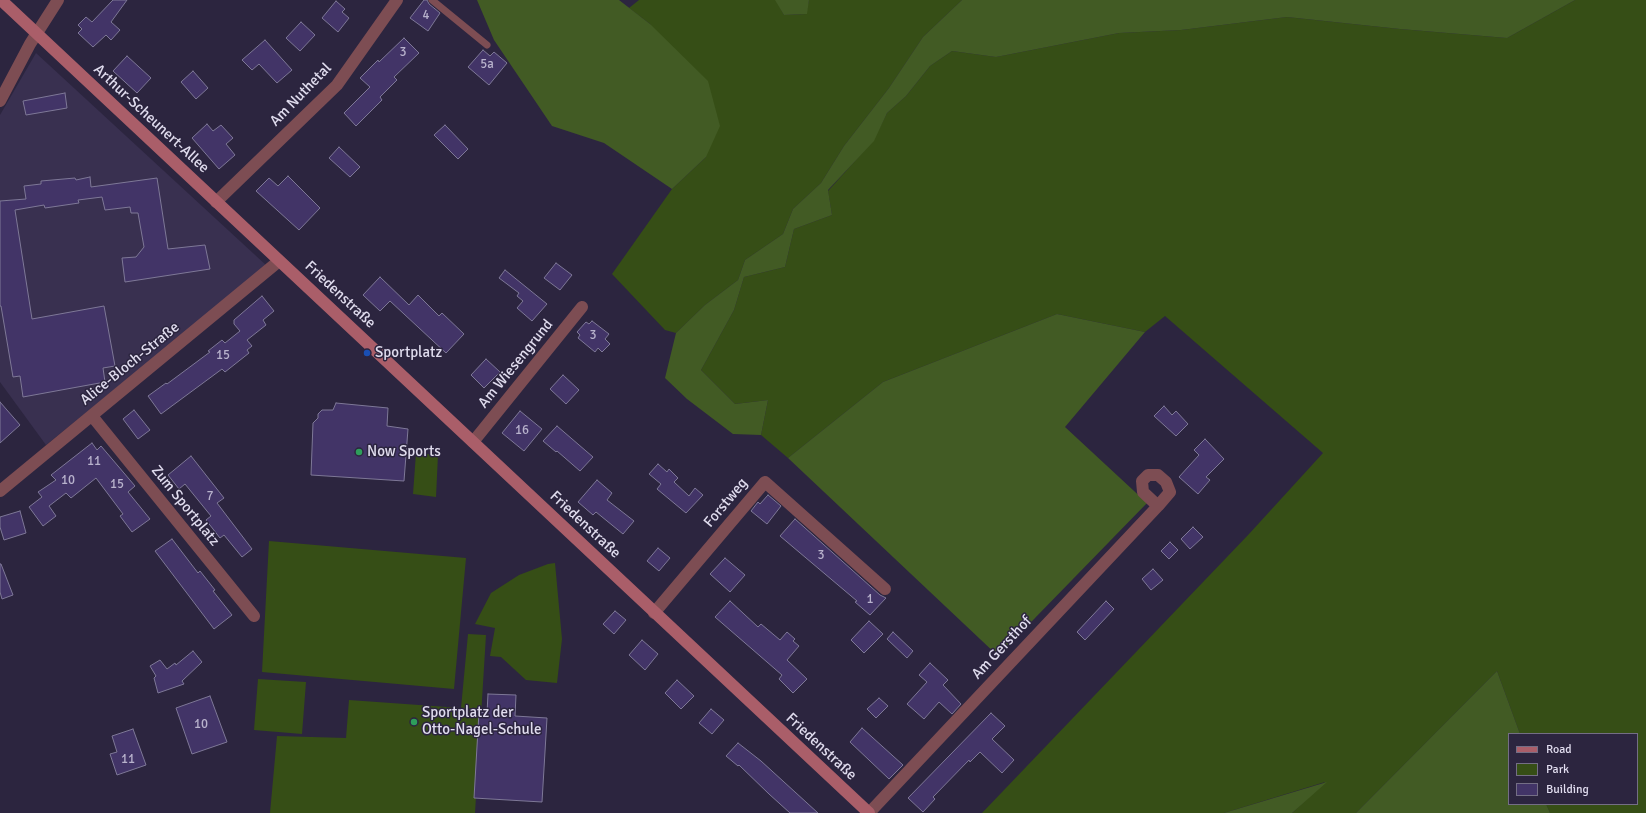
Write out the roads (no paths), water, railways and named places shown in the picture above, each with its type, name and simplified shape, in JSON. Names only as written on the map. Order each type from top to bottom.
[{"type":"main road","name":"Arthur-Scheunert-Allee","points":[[1,0],[279,261]]},
{"type":"main road","name":"Friedenstraße","points":[[279,261],[869,813]]},
{"type":"street","points":[[0,101],[37,33],[58,0]]},
{"type":"street","name":"Am Nuthetal","points":[[216,202],[337,85],[397,0]]},
{"type":"street","name":"Alice-Bloch-Straße","points":[[0,492],[279,261]]},
{"type":"street","name":"Am Wiesengrund","points":[[474,442],[582,307]]},
{"type":"street","name":"Zum Sportplatz","points":[[92,416],[254,616]]},
{"type":"street","name":"Forstweg","points":[[654,613],[765,482],[885,589]]},
{"type":"street","name":"Am Gersthof","points":[[869,813],[1158,506]]},
{"type":"lane","points":[[432,0],[487,45]]},
{"type":"place","name":"Sportplatz","points":[[367,353]]},
{"type":"place","name":"Now Sports","points":[[359,452]]},
{"type":"place","name":"Sportplatz der Otto-Nagel-Schule","points":[[414,722]]}]
